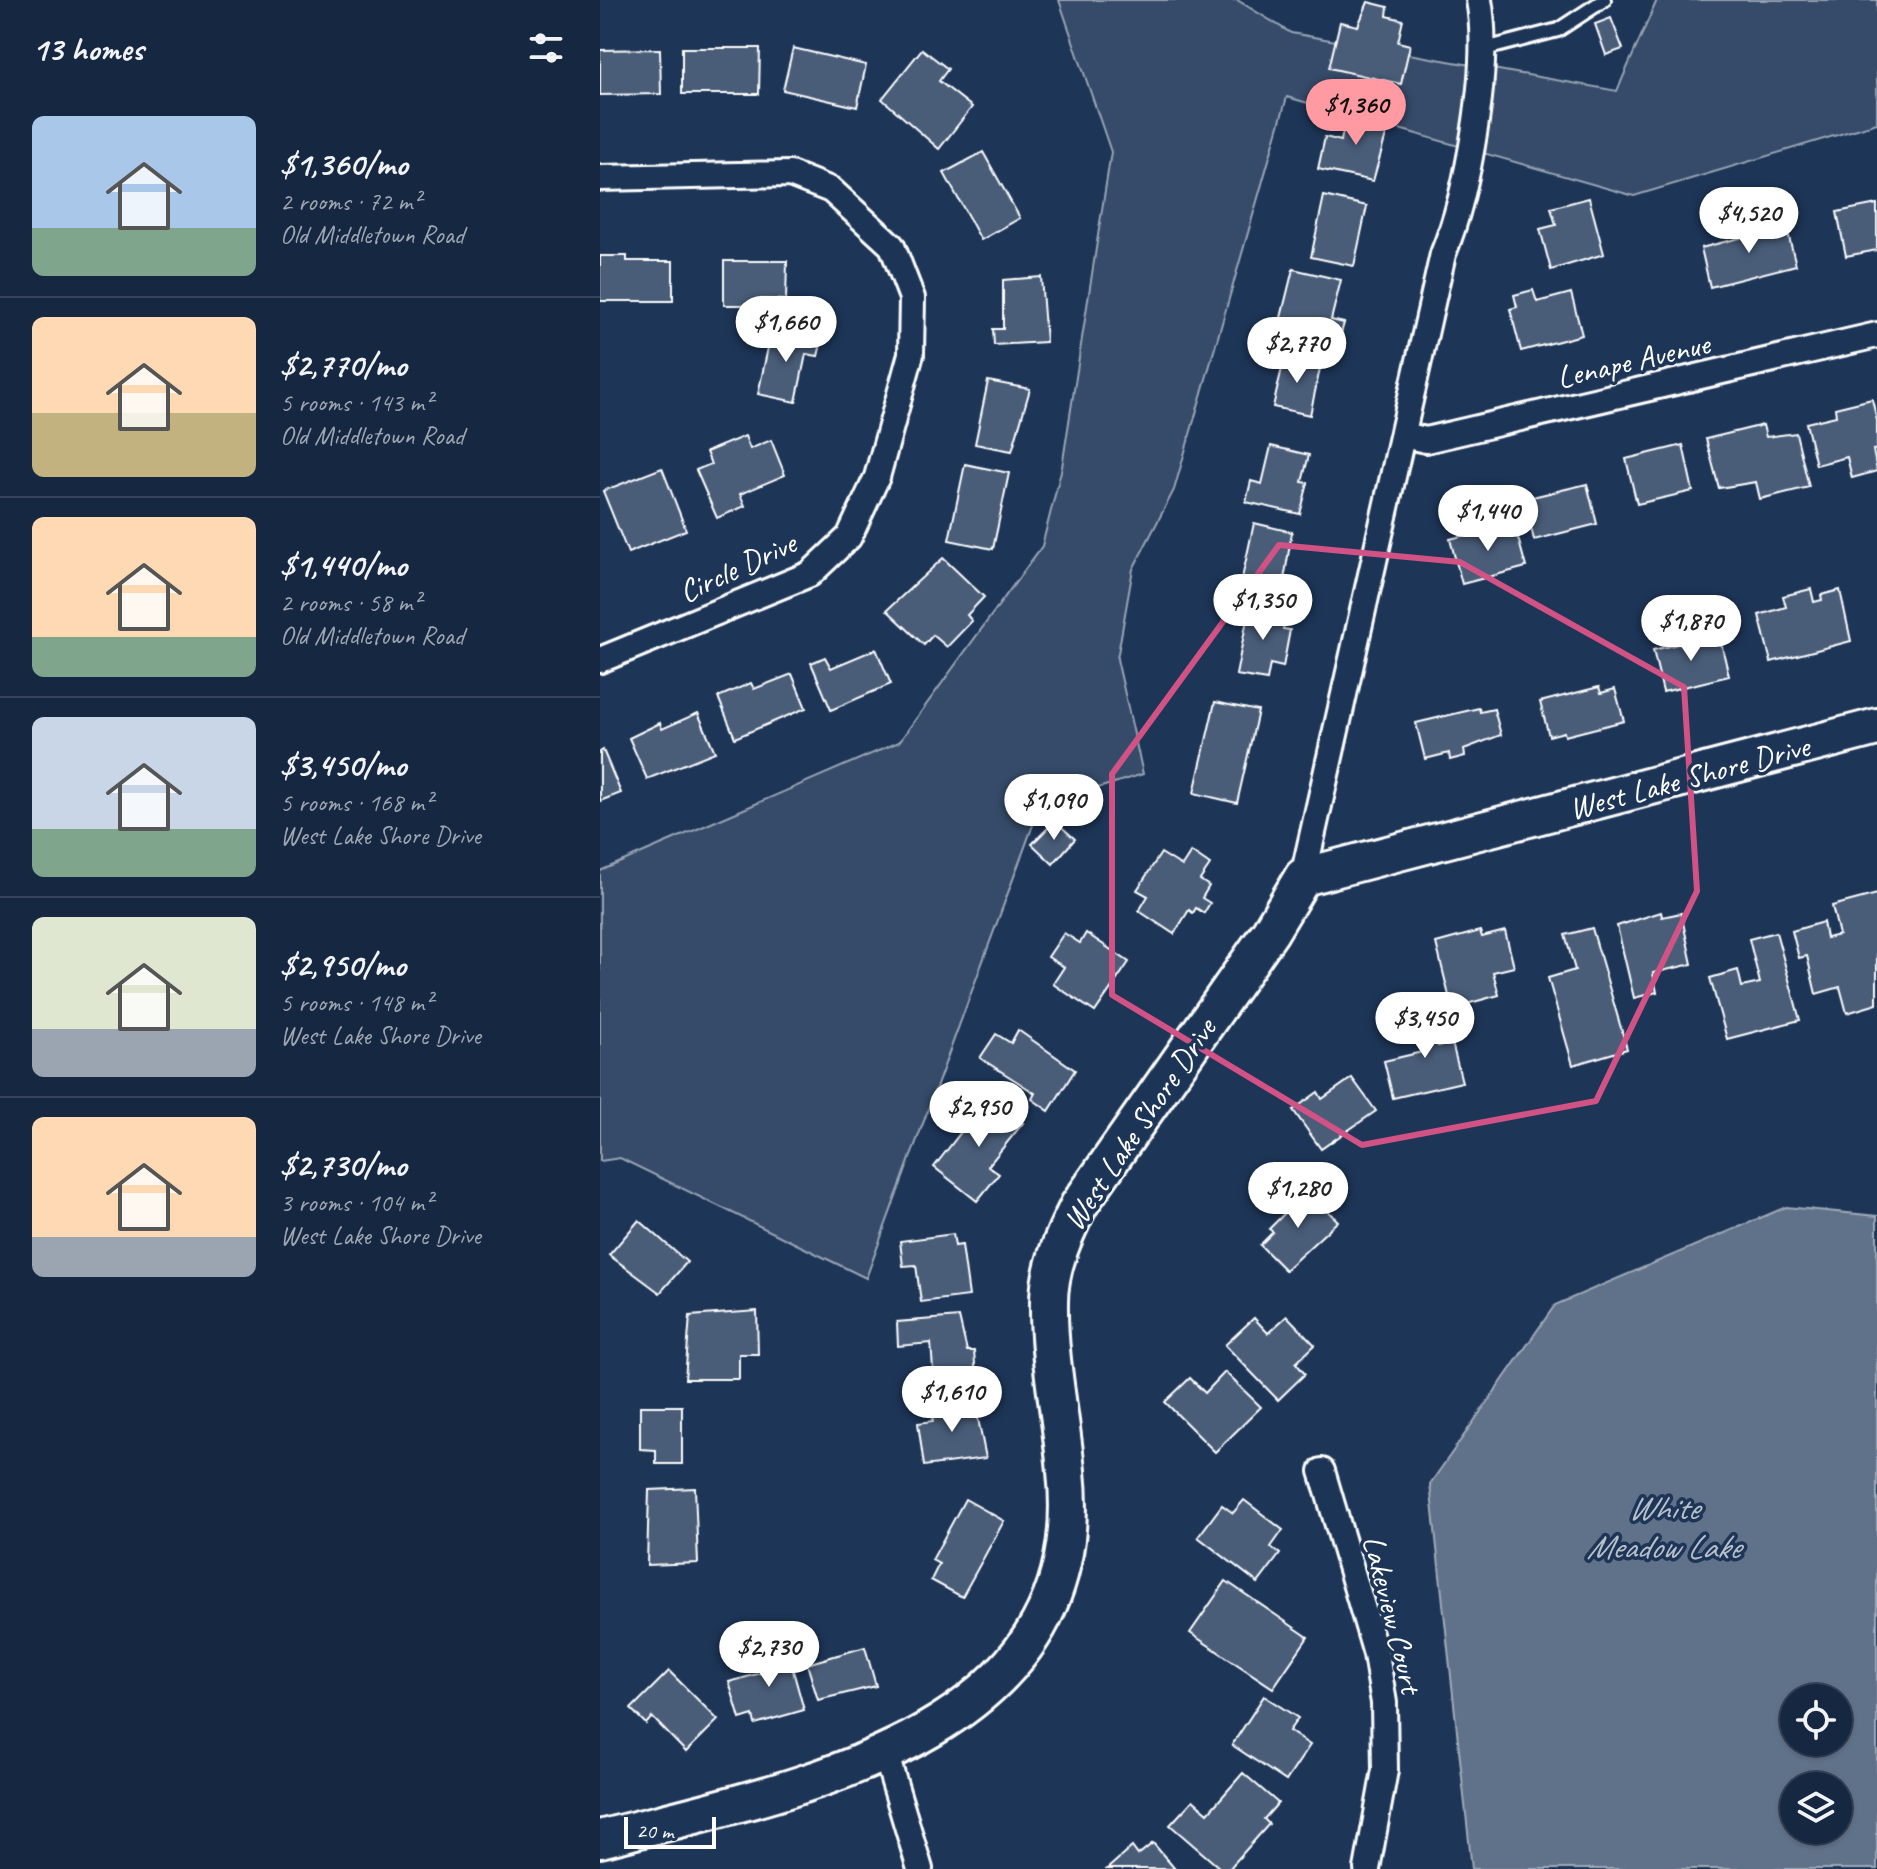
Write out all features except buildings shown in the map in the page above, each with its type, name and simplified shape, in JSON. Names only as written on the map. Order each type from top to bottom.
[{"type":"street","points":[[1303,877],[1443,254],[1454,227],[1479,93],[1479,0]]},
{"type":"street","name":"Circle Drive","points":[[600,178],[790,174],[831,190],[892,246],[912,298],[911,354],[877,477],[849,537],[810,574],[600,660]]},
{"type":"street","name":"Lenape Avenue","points":[[1403,435],[1426,440],[1877,335]]},
{"type":"street","name":"West Lake Shore Drive","points":[[600,1839],[768,1795],[923,1736],[988,1689],[1028,1644],[1050,1606],[1062,1565],[1067,1526],[1068,1488],[1048,1301],[1060,1244],[1079,1205],[1270,932],[1303,877],[1877,727]]},
{"type":"street","name":"Lakeview Court","points":[[1322,1471],[1376,1654],[1384,1703],[1385,1770],[1367,1869]]},
{"type":"street","points":[[885,1752],[920,1869]]},
{"type":"lane","points":[[1481,50],[1558,30],[1604,0]]},
{"type":"highlighted area","points":[[1279,545],[1460,562],[1684,687],[1697,891],[1596,1101],[1362,1145],[1112,995],[1112,774]]},
{"type":"shaded area","points":[[1059,0],[1237,0],[1291,33],[1617,91],[1657,0],[1877,0],[1877,123],[1634,196],[1287,97],[1174,490],[1133,569],[1117,659],[1143,774],[1040,806],[866,1278],[620,1158],[600,1161],[600,871],[899,742],[1042,546],[1062,467],[1111,152]]},
{"type":"water","name":"White Meadow Lake","points":[[1786,1207],[1877,1216],[1877,1869],[1472,1869],[1430,1484],[1555,1305]]}]
